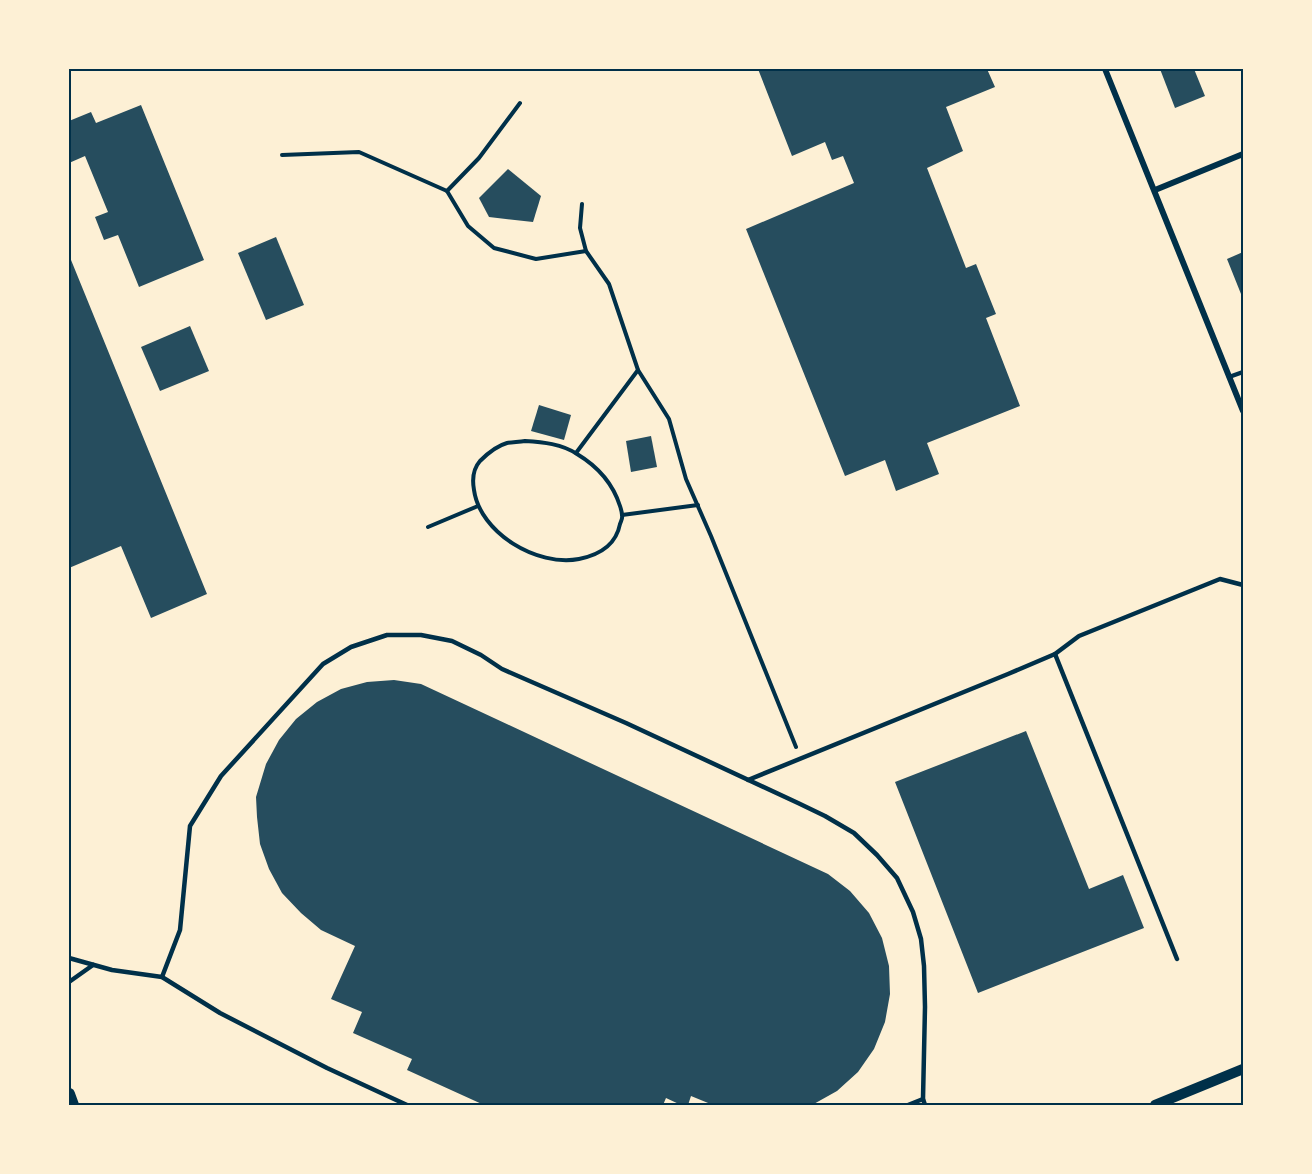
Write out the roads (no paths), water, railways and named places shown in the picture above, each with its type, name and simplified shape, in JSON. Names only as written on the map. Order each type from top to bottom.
[{"type":"main road","points":[[69,1094],[73,1105]]},
{"type":"street","points":[[1105,69],[1243,411]]},
{"type":"street","points":[[1155,190],[1243,154]]},
{"type":"street","points":[[1155,1105],[1243,1070]]},
{"type":"lane","points":[[1229,377],[1243,372]]},
{"type":"lane","points":[[747,780],[1008,674],[1054,654],[1078,636],[1220,579],[1243,585]]},
{"type":"lane","points":[[162,977],[180,930],[190,826],[221,776],[323,664],[351,647],[387,635],[421,635],[452,641],[482,655],[502,669],[626,723],[825,816],[854,833],[878,855],[897,878],[913,912],[921,939],[925,1007],[923,1099],[925,1105]]},
{"type":"lane","points":[[1054,654],[1177,959]]},
{"type":"lane","points":[[69,958],[112,970],[162,977],[220,1013],[327,1068],[407,1105]]},
{"type":"lane","points":[[69,982],[93,965]]},
{"type":"lane","points":[[908,1105],[923,1099]]}]
